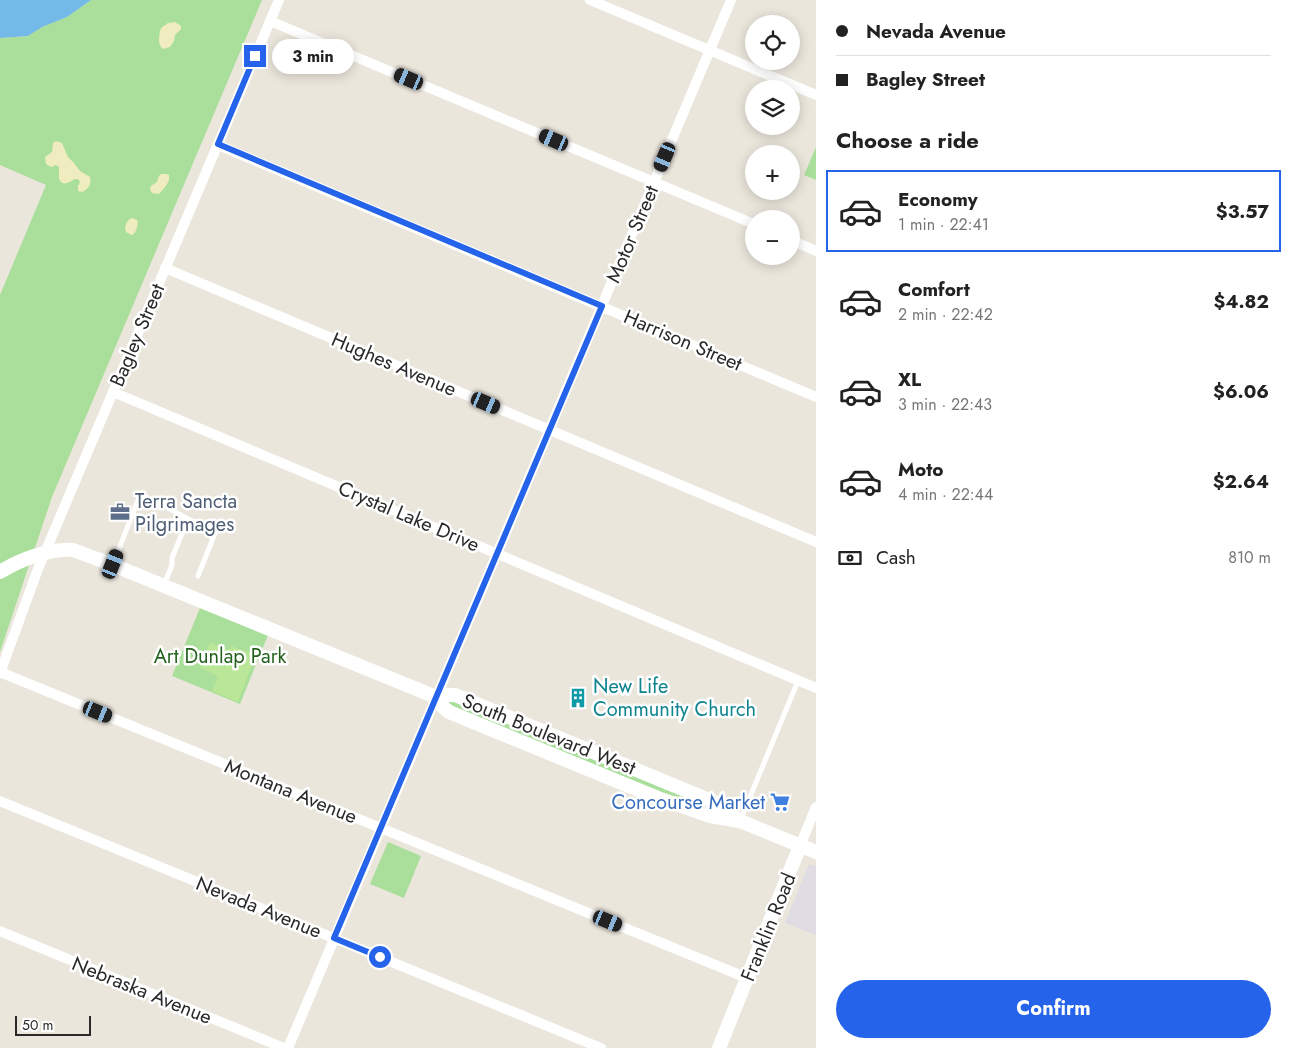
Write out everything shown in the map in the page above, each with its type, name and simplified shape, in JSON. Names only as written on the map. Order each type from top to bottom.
[{"type":"street","name":"Bagley Street","points":[[0,672],[44,554],[279,0]]},
{"type":"street","points":[[590,0],[816,95]]},
{"type":"street","name":"Motor Street","points":[[288,1048],[731,0]]},
{"type":"street","points":[[270,21],[745,220]]},
{"type":"street","name":"Harrison Street","points":[[218,144],[816,396]]},
{"type":"street","points":[[800,244],[816,251]]},
{"type":"street","name":"Hughes Avenue","points":[[165,268],[816,542]]},
{"type":"street","name":"Crystal Lake Drive","points":[[113,392],[816,688]]},
{"type":"street","name":"South Boulevard West","points":[[0,572],[26,559],[62,550],[73,550],[113,564],[436,697],[449,712],[658,798],[710,816],[740,821],[816,852]]},
{"type":"street","name":"Montana Avenue","points":[[0,672],[747,978]]},
{"type":"street","name":"Nevada Avenue","points":[[0,801],[601,1048]]},
{"type":"street","name":"Franklin Road","points":[[719,1048],[816,807]]},
{"type":"street","name":"Nebraska Avenue","points":[[0,931],[284,1048]]},
{"type":"lane","points":[[113,564],[140,495],[216,531],[198,576]]},
{"type":"lane","points":[[164,585],[172,565],[172,558],[188,519]]},
{"type":"lane","points":[[740,821],[798,680]]},
{"type":"shaded area","points":[[809,864],[816,866],[816,935],[785,923]]},
{"type":"green space","points":[[91,0],[262,0],[52,497],[0,652],[0,295],[46,185],[0,165],[0,38],[28,36],[41,27],[67,17]]},
{"type":"green space","points":[[816,147],[816,180],[804,175]]},
{"type":"green space","name":"Art Dunlap Park","points":[[200,608],[268,635],[240,704],[172,676]]},
{"type":"green space","points":[[210,642],[229,650],[231,646],[256,655],[238,702],[212,691],[218,676],[200,668]]},
{"type":"green space","points":[[451,700],[712,808],[663,795],[448,704]]},
{"type":"green space","points":[[388,842],[421,856],[404,898],[370,884]]},
{"type":"sand","points":[[175,22],[181,26],[181,29],[175,35],[170,47],[163,49],[159,42],[161,28],[168,23]]},
{"type":"sand","points":[[56,141],[62,143],[68,157],[80,171],[90,177],[90,184],[84,191],[78,191],[80,182],[78,179],[62,183],[59,179],[59,167],[56,165],[51,167],[46,164],[45,157],[52,152],[53,143]]},
{"type":"sand","points":[[161,174],[169,175],[169,180],[159,194],[152,193],[151,186],[157,182]]},
{"type":"sand","points":[[132,218],[137,220],[138,224],[132,235],[126,232],[125,228],[127,222]]},
{"type":"water","points":[[0,0],[91,0],[67,17],[42,27],[28,36],[0,38]]},
{"type":"place","name":"Terra Sancta Pilgrimages","points":[[120,512]]},
{"type":"place","name":"New Life Community Church","points":[[578,698]]},
{"type":"place","name":"Concourse Market","points":[[780,802]]},
{"type":"route","points":[[255,56],[218,144],[602,306],[334,938],[380,957]]}]
